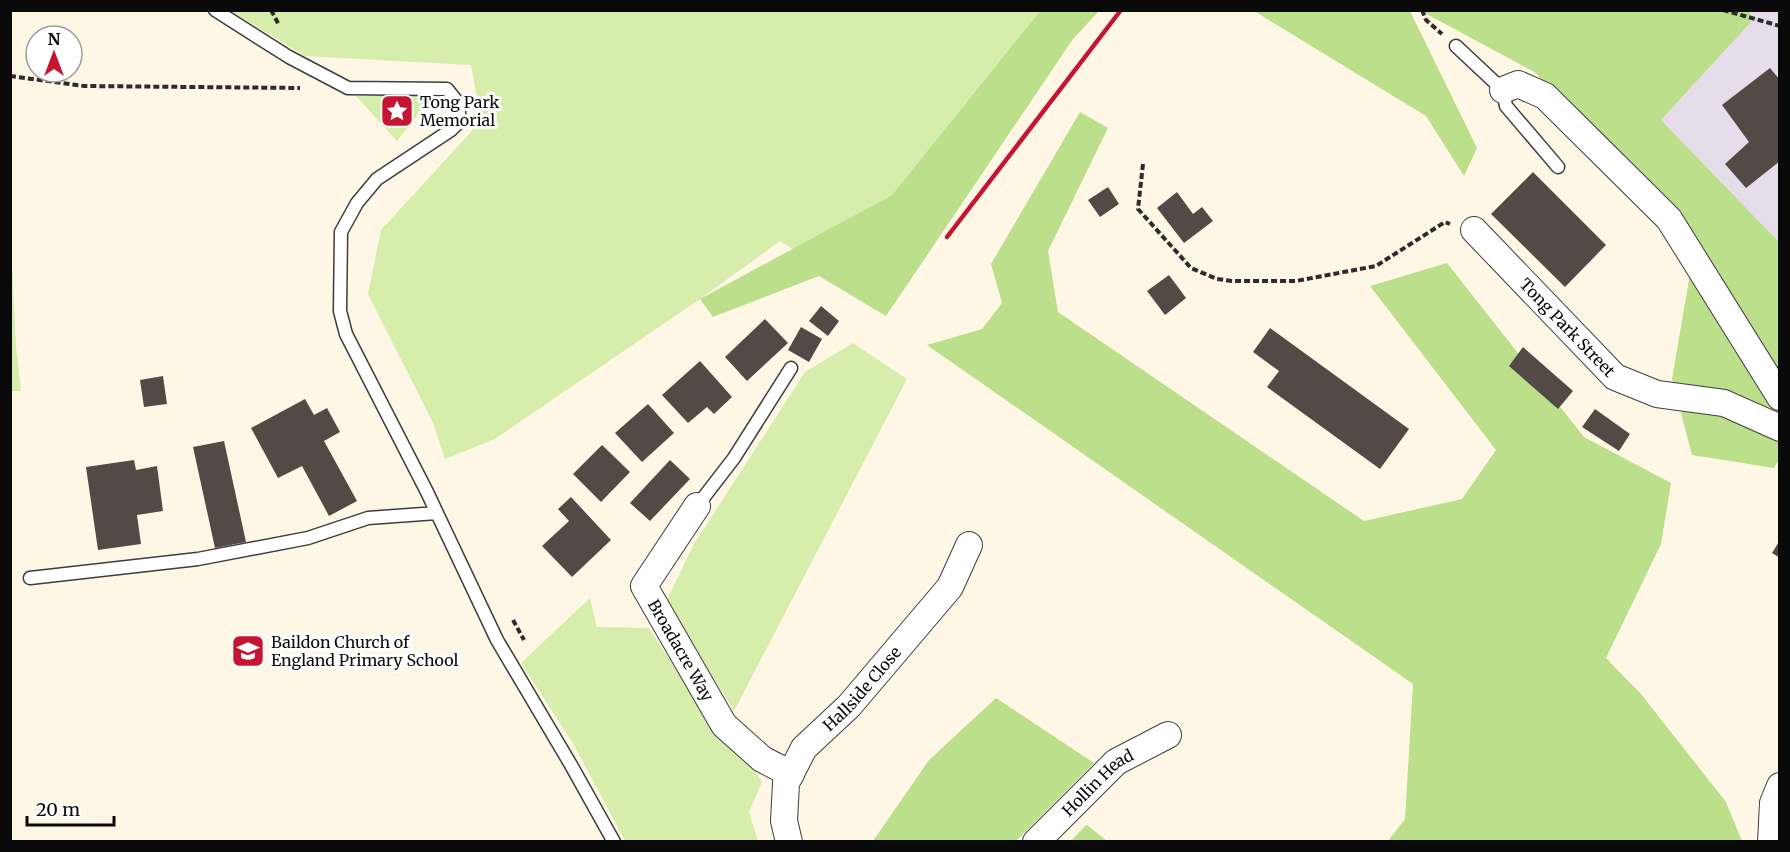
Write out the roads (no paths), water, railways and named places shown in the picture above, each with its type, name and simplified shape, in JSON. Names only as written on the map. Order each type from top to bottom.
[{"type":"street","points":[[1503,90],[1518,84],[1545,96],[1669,219],[1779,397]]},
{"type":"street","name":"Tong Park Street","points":[[1474,230],[1616,377],[1657,394],[1724,403],[1779,428]]},
{"type":"street","name":"Broadacre Way","points":[[697,506],[644,586],[724,724],[762,759],[791,774]]},
{"type":"street","name":"Hallside Close","points":[[789,842],[784,821],[786,783],[804,748],[849,706],[951,587],[969,545]]},
{"type":"street","name":"Hollin Head","points":[[1036,842],[1116,762],[1168,735]]},
{"type":"street","points":[[1771,842],[1773,803],[1779,786]]},
{"type":"lane","points":[[215,10],[289,57],[348,88],[447,89],[459,104],[459,122],[451,130],[377,179],[357,203],[342,232],[340,311],[346,334],[437,513],[497,639],[572,765],[614,842]]},
{"type":"lane","points":[[1456,46],[1503,90],[1506,106],[1558,167]]},
{"type":"lane","points":[[697,506],[734,458],[791,368]]},
{"type":"lane","points":[[30,578],[198,559],[308,538],[368,518],[437,513]]},
{"type":"railway","points":[[947,237],[1121,10]]},
{"type":"place","name":"Tong Park Memorial","points":[[397,111]]},
{"type":"place","name":"Baildon Church of England Primary School","points":[[248,651]]}]
